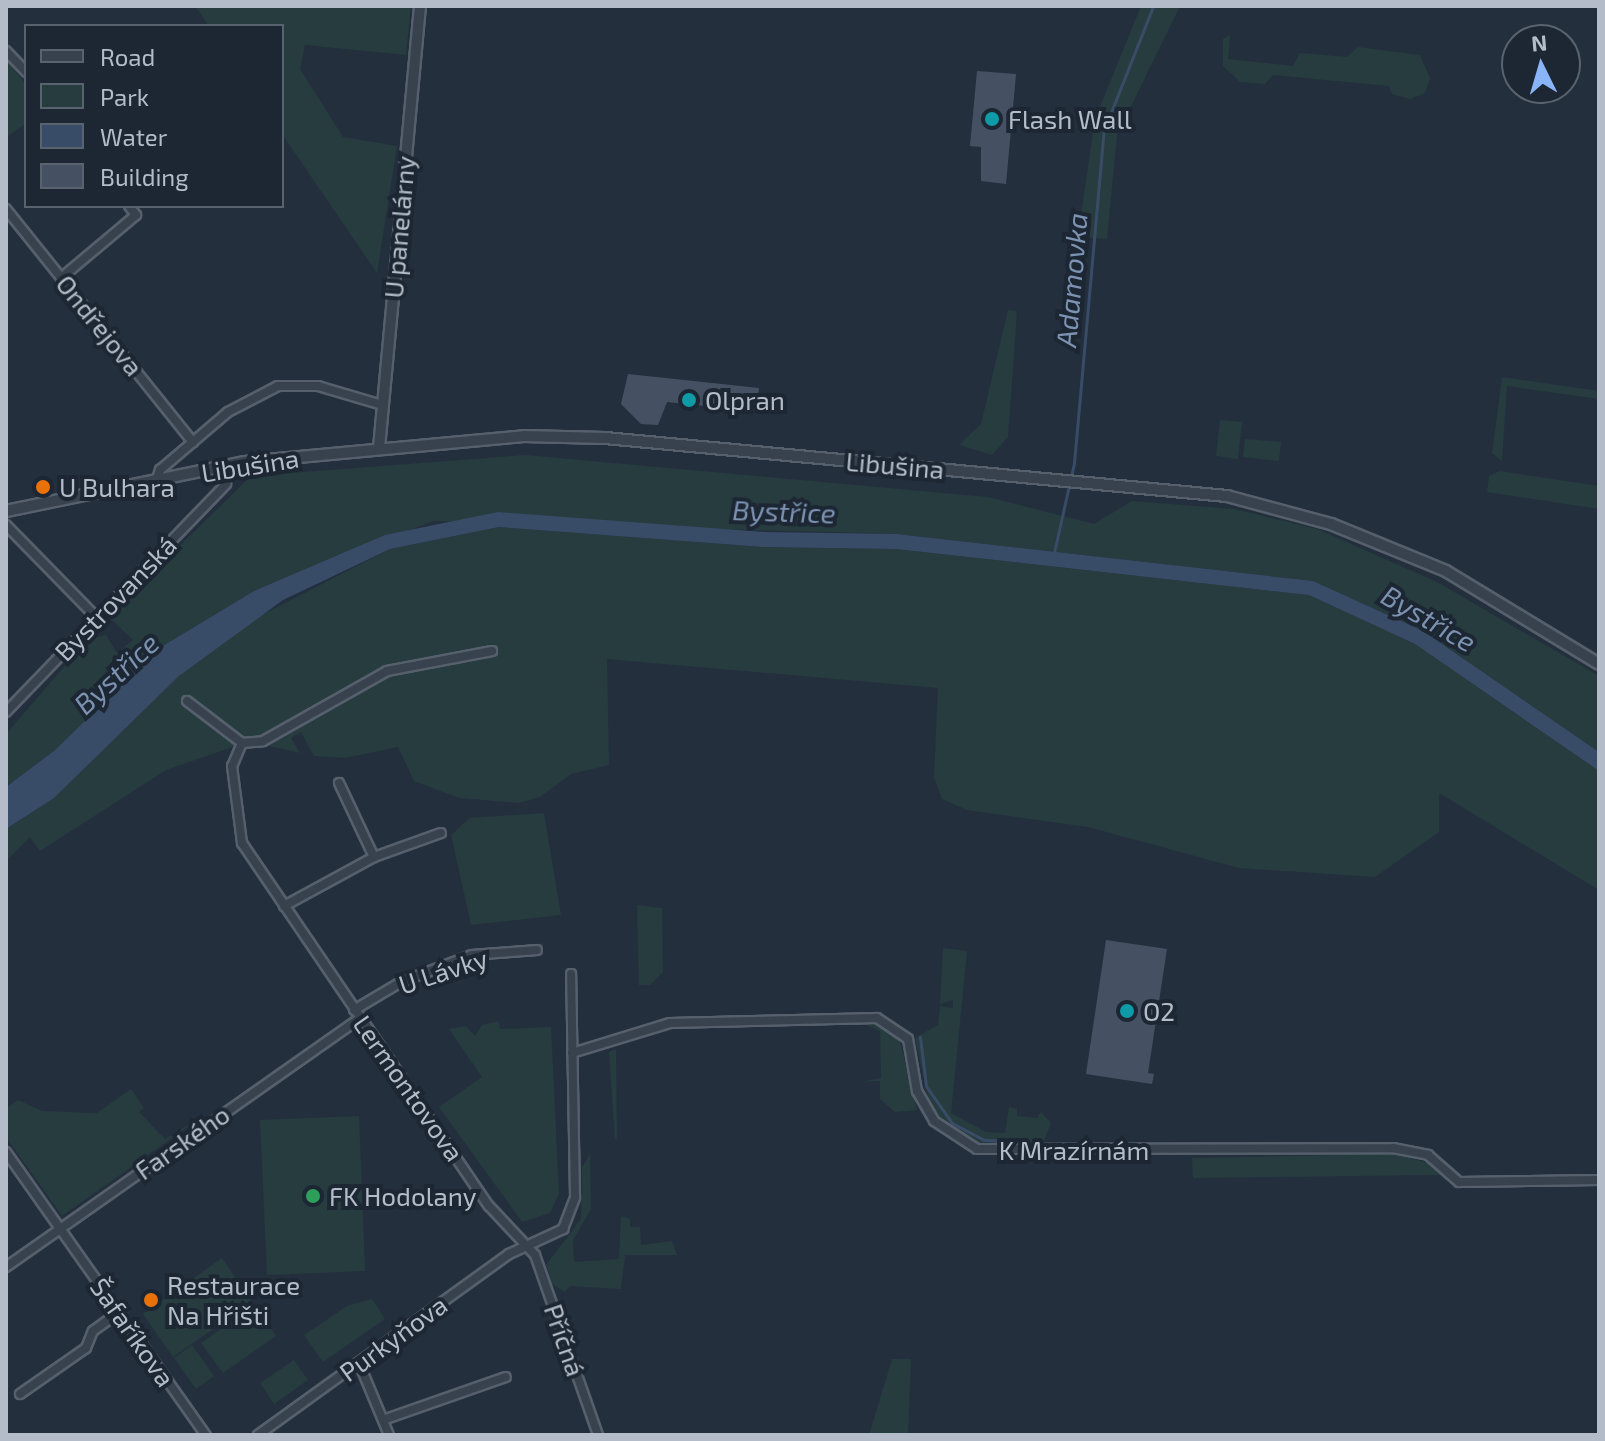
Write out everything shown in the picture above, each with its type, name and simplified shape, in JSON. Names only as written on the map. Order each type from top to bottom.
[{"type":"street","name":"U panelárny","points":[[379,448],[420,6]]},
{"type":"street","points":[[6,51],[24,70]]},
{"type":"street","points":[[61,278],[136,215],[131,208]]},
{"type":"street","name":"Ondřejova","points":[[6,209],[193,442]]},
{"type":"street","name":"Libušina","points":[[156,482],[157,473],[228,412],[284,385],[318,386],[382,405]]},
{"type":"street","name":"Libušina","points":[[6,511],[245,462],[524,436],[605,438],[1080,483],[1253,500],[1331,524],[1446,571],[1599,664]]},
{"type":"street","name":"Bystrovanská","points":[[6,712],[95,616],[226,484]]},
{"type":"street","points":[[6,525],[95,616]]},
{"type":"street","points":[[187,701],[242,743],[263,741],[387,671],[492,651]]},
{"type":"street","name":"Lermontovova","points":[[242,743],[232,766],[237,829],[284,906],[489,1206],[530,1247]]},
{"type":"street","points":[[339,783],[374,857]]},
{"type":"street","points":[[284,906],[374,857],[441,833]]},
{"type":"street","name":"U Lávky","points":[[354,1010],[401,982],[472,955],[537,950]]},
{"type":"street","points":[[530,1247],[563,1229],[573,1211],[571,974]]},
{"type":"street","name":"Farského","points":[[6,1267],[360,1018]]},
{"type":"street","name":"K Mrazírnám","points":[[572,1053],[670,1023],[877,1018],[908,1039],[917,1091],[934,1121],[977,1149],[1393,1148],[1428,1155],[1459,1182],[1599,1180]]},
{"type":"street","name":"Šafaříkova","points":[[6,1152],[206,1435]]},
{"type":"street","name":"Purkyňova","points":[[258,1435],[509,1254],[530,1247]]},
{"type":"street","name":"Příčná","points":[[530,1247],[598,1435]]},
{"type":"street","points":[[20,1394],[86,1348],[93,1331],[119,1312]]},
{"type":"street","points":[[359,1363],[389,1435]]},
{"type":"street","points":[[383,1420],[506,1377]]},
{"type":"green space","points":[[195,6],[411,6],[406,55],[305,45],[300,69],[343,137],[397,146],[377,273],[284,137],[284,24],[208,24]]},
{"type":"green space","points":[[1141,6],[1180,6],[1117,135],[1107,239],[1070,236],[1081,215],[1095,119]]},
{"type":"green space","points":[[1230,35],[1228,59],[1293,66],[1300,53],[1347,57],[1358,47],[1420,55],[1430,78],[1425,93],[1410,99],[1392,94],[1389,86],[1273,75],[1265,84],[1240,82],[1223,66],[1223,39]]},
{"type":"green space","points":[[8,62],[24,82],[24,124],[8,136]]},
{"type":"green space","points":[[1008,310],[1017,311],[1008,437],[992,455],[959,445],[981,424]]},
{"type":"green space","points":[[1502,377],[1599,391],[1599,399],[1507,386],[1502,461],[1492,453]]},
{"type":"green space","points":[[1220,420],[1242,422],[1238,459],[1216,456]]},
{"type":"green space","points":[[1245,439],[1281,442],[1279,461],[1243,457]]},
{"type":"green space","points":[[525,455],[987,497],[1094,524],[1132,501],[1234,509],[1317,529],[1437,582],[1599,676],[1599,752],[1423,631],[1313,581],[897,534],[433,521],[254,591],[161,647],[55,750],[6,787],[6,734],[88,639],[106,635],[117,653],[133,640],[108,616],[251,476]]},
{"type":"green space","points":[[1500,471],[1599,486],[1599,509],[1487,492],[1489,476]]},
{"type":"green space","points":[[499,527],[763,547],[896,549],[1309,595],[1415,644],[1599,771],[1599,890],[1439,793],[1439,832],[1375,877],[1239,868],[1088,827],[967,810],[942,799],[934,778],[938,688],[607,659],[609,765],[571,774],[540,797],[519,803],[459,798],[414,781],[398,747],[345,758],[314,756],[301,732],[291,738],[300,753],[264,745],[390,676],[483,657],[482,647],[385,666],[250,741],[166,770],[40,851],[30,837],[6,861],[6,829],[54,798],[179,676],[248,622],[390,549]]},
{"type":"green space","points":[[544,813],[561,915],[471,925],[451,835],[470,818]]},
{"type":"green space","points":[[637,905],[662,908],[663,972],[650,985],[639,985]]},
{"type":"green space","points":[[943,948],[967,951],[951,1113],[986,1132],[1005,1133],[1009,1107],[1017,1109],[1017,1116],[1037,1118],[1041,1112],[1051,1123],[1043,1143],[980,1144],[944,1125],[930,1106],[915,1038],[938,1025],[940,1006],[953,1008],[953,1000],[940,1004]]},
{"type":"green space","points":[[499,1021],[500,1029],[551,1027],[559,1194],[550,1213],[522,1222],[439,1107],[482,1077],[449,1029],[466,1026],[475,1036],[482,1025]]},
{"type":"green space","points":[[863,1024],[881,1025],[900,1041],[917,1110],[895,1112],[880,1099],[880,1081],[860,1082],[881,1078],[880,1031]]},
{"type":"green space","points":[[616,1049],[617,1139],[615,1139],[609,1052]]},
{"type":"green space","points":[[131,1089],[144,1108],[139,1112],[165,1139],[203,1116],[62,1216],[6,1137],[6,1109],[18,1100],[42,1111],[97,1113]]},
{"type":"green space","name":"FK Hodolany","points":[[359,1116],[365,1271],[267,1275],[260,1120]]},
{"type":"green space","points":[[590,1154],[591,1209],[573,1240],[574,1262],[619,1259],[621,1216],[630,1219],[630,1227],[640,1227],[641,1245],[672,1241],[677,1255],[625,1255],[621,1289],[570,1286],[565,1292],[552,1284],[546,1265],[581,1219],[582,1167]]},
{"type":"green space","points":[[1396,1154],[1435,1165],[1442,1175],[1193,1178],[1192,1158]]},
{"type":"green space","points":[[222,1258],[252,1302],[173,1357],[143,1314]]},
{"type":"green space","points":[[372,1299],[385,1319],[323,1362],[304,1335],[347,1306]]},
{"type":"green space","points":[[255,1305],[276,1336],[223,1373],[201,1343]]},
{"type":"green space","points":[[192,1345],[214,1376],[196,1389],[174,1358]]},
{"type":"green space","points":[[892,1359],[911,1359],[908,1435],[869,1435]]},
{"type":"green space","points":[[294,1360],[308,1380],[274,1404],[260,1383]]},
{"type":"water","points":[[498,512],[764,532],[897,534],[1313,581],[1423,631],[1599,752],[1599,771],[1415,644],[1309,595],[896,549],[763,547],[499,527],[390,549],[283,600],[179,676],[54,798],[6,829],[6,787],[55,750],[161,647],[254,591],[385,535]]},
{"type":"building","name":"Flash Wall","points":[[977,71],[1016,74],[1006,184],[981,181],[981,147],[970,146]]},
{"type":"building","name":"Olpran","points":[[628,374],[759,388],[756,411],[667,402],[658,425],[641,424],[621,404]]},
{"type":"building","name":"O2","points":[[1106,940],[1167,949],[1148,1073],[1154,1074],[1152,1084],[1086,1074]]},
{"type":"waterway","name":"Adamovka","points":[[1053,557],[1074,463],[1104,130],[1153,6]]},
{"type":"waterway","points":[[920,1037],[926,1086],[952,1123],[984,1140],[1037,1142]]},
{"type":"place","name":"Flash Wall","points":[[992,119]]},
{"type":"place","name":"Olpran","points":[[689,400]]},
{"type":"place","name":"U Bulhara","points":[[43,487]]},
{"type":"place","name":"O2","points":[[1127,1011]]},
{"type":"place","name":"FK Hodolany","points":[[313,1196]]},
{"type":"place","name":"Restaurace Na Hřišti","points":[[151,1300]]},
{"type":"water label","name":"Bystřice","points":[[784,511]]},
{"type":"water label","name":"Bystřice","points":[[1429,618]]},
{"type":"water label","name":"Bystřice","points":[[116,673]]}]
